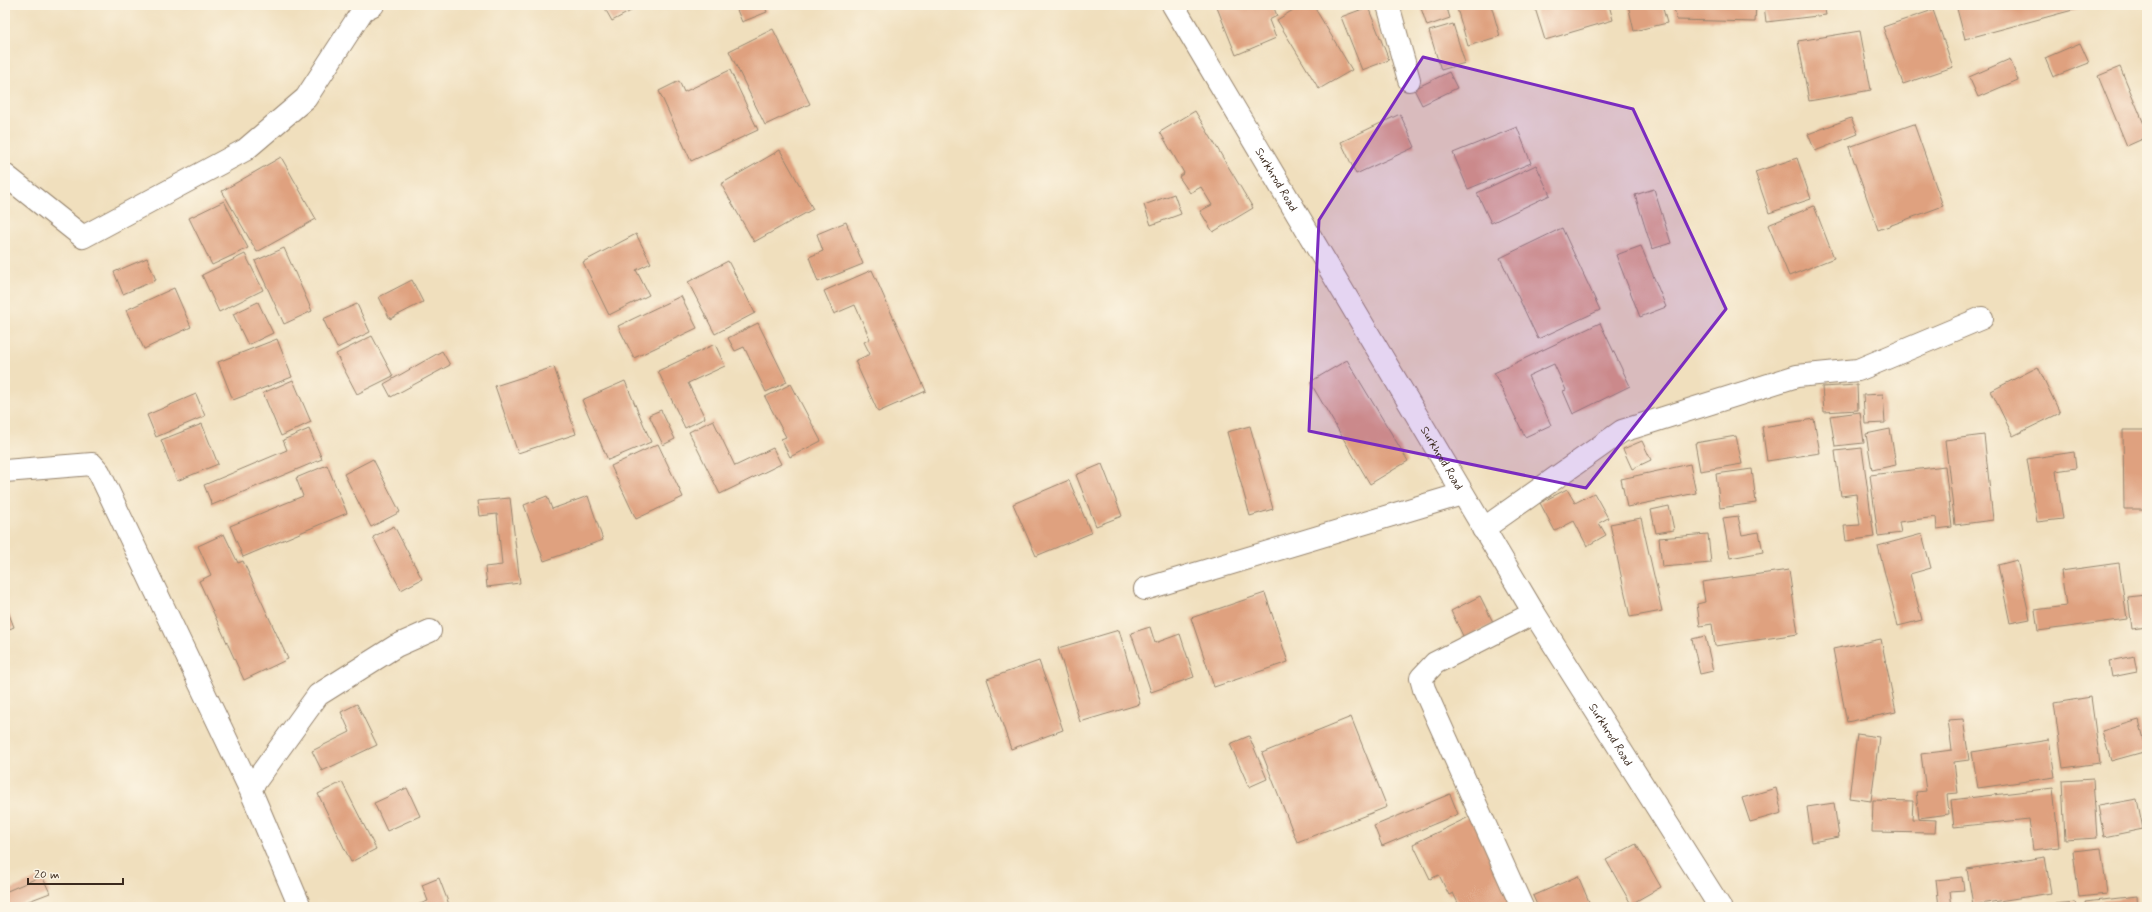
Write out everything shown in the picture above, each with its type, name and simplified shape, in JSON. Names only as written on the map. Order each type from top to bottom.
[{"type":"street","points":[[5,175],[83,237],[245,150],[306,98],[363,10],[373,5]]},
{"type":"street","name":"Surkhrod Road","points":[[1173,5],[1483,529],[1534,613],[1720,907]]},
{"type":"street","points":[[1388,5],[1409,80]]},
{"type":"street","points":[[1483,529],[1622,431],[1797,376],[1858,370],[1982,318]]},
{"type":"street","points":[[5,471],[92,464],[99,472],[250,789],[300,907]]},
{"type":"street","points":[[1145,589],[1462,494]]},
{"type":"street","points":[[1522,907],[1424,689],[1421,678],[1435,663],[1534,613]]},
{"type":"street","points":[[250,789],[318,695],[396,646],[430,632]]},
{"type":"highlighted area","points":[[1423,57],[1633,109],[1726,309],[1586,488],[1309,431],[1319,220]]},
{"type":"building","points":[[603,5],[642,5],[612,21]]},
{"type":"building","points":[[735,5],[764,5],[767,12],[742,22]]},
{"type":"building","points":[[1216,5],[1273,5],[1277,16],[1269,20],[1276,38],[1236,55]]},
{"type":"building","points":[[1301,5],[1313,5],[1352,70],[1319,89],[1277,20]]},
{"type":"building","points":[[1420,5],[1446,5],[1450,18],[1427,26]]},
{"type":"building","points":[[1456,5],[1491,5],[1500,36],[1468,46]]},
{"type":"building","points":[[1534,5],[1609,5],[1613,20],[1545,40]]},
{"type":"building","points":[[1628,5],[1662,5],[1667,23],[1634,31]]},
{"type":"building","points":[[1673,5],[1756,5],[1755,22],[1677,20]]},
{"type":"building","points":[[1764,5],[1824,5],[1826,15],[1766,22]]},
{"type":"building","points":[[1956,5],[2084,5],[2084,7],[1965,39]]},
{"type":"building","points":[[1368,7],[1389,60],[1362,70],[1341,17]]},
{"type":"building","points":[[1933,10],[1953,67],[1903,84],[1883,27]]},
{"type":"building","points":[[1453,24],[1465,63],[1441,70],[1429,31]]},
{"type":"building","points":[[773,29],[810,104],[765,125],[729,51]]},
{"type":"building","points":[[1860,31],[1871,90],[1809,101],[1798,41]]},
{"type":"building","points":[[2080,43],[2089,63],[2053,77],[2045,58]]},
{"type":"building","points":[[2010,59],[2018,80],[1978,97],[1969,77]]},
{"type":"building","points":[[2120,67],[2147,131],[2147,137],[2127,146],[2098,76]]},
{"type":"building","points":[[730,70],[758,130],[691,161],[659,91],[679,81],[684,92]]},
{"type":"building","points":[[1449,72],[1457,88],[1422,105],[1414,89]]},
{"type":"building","points":[[1195,111],[1253,208],[1213,232],[1200,211],[1212,205],[1201,187],[1190,193],[1179,177],[1184,173],[1160,132]]},
{"type":"building","points":[[1400,114],[1415,147],[1356,174],[1341,142]]},
{"type":"building","points":[[1851,118],[1858,134],[1815,151],[1808,134]]},
{"type":"building","points":[[1914,124],[1943,206],[1878,230],[1849,147]]},
{"type":"building","points":[[1517,127],[1531,163],[1468,189],[1453,153]]},
{"type":"building","points":[[780,150],[813,209],[754,242],[721,184]]},
{"type":"building","points":[[281,157],[316,219],[257,252],[222,191]]},
{"type":"building","points":[[1797,158],[1811,199],[1769,213],[1755,172]]},
{"type":"building","points":[[1536,165],[1550,195],[1491,223],[1477,193]]},
{"type":"building","points":[[1654,189],[1671,243],[1652,249],[1635,195]]},
{"type":"building","points":[[1174,194],[1181,214],[1151,225],[1144,205]]},
{"type":"building","points":[[224,201],[248,248],[212,265],[189,218]]},
{"type":"building","points":[[1814,206],[1834,258],[1789,276],[1768,225]]},
{"type":"building","points":[[846,222],[863,264],[818,282],[809,257],[823,251],[817,234]]},
{"type":"building","points":[[1562,228],[1600,310],[1538,339],[1500,258]]},
{"type":"building","points":[[636,234],[651,263],[636,270],[649,295],[609,315],[583,262]]},
{"type":"building","points":[[1641,246],[1666,307],[1640,317],[1616,255]]},
{"type":"building","points":[[284,248],[312,311],[284,324],[255,261]]},
{"type":"building","points":[[245,254],[263,290],[219,312],[202,275]]},
{"type":"building","points":[[147,258],[156,280],[123,294],[114,272]]},
{"type":"building","points":[[728,261],[755,313],[715,334],[688,282]]},
{"type":"building","points":[[872,270],[926,391],[878,412],[855,361],[870,354],[864,342],[870,339],[855,305],[834,314],[824,291]]},
{"type":"building","points":[[412,280],[423,302],[390,319],[379,297]]},
{"type":"building","points":[[174,288],[191,327],[144,349],[126,310]]},
{"type":"building","points":[[681,296],[697,328],[634,358],[618,326]]},
{"type":"building","points":[[258,302],[273,333],[248,345],[233,314]]},
{"type":"building","points":[[357,304],[370,332],[337,348],[323,319]]},
{"type":"building","points":[[758,323],[787,382],[766,392],[744,347],[735,351],[728,338]]},
{"type":"building","points":[[1600,323],[1630,386],[1573,414],[1563,391],[1566,390],[1554,364],[1528,376],[1551,425],[1525,437],[1494,373]]},
{"type":"building","points":[[372,336],[393,376],[357,394],[336,354]]},
{"type":"building","points":[[277,339],[292,377],[233,400],[218,362]]},
{"type":"building","points":[[715,344],[725,366],[688,383],[705,418],[685,428],[658,371]]},
{"type":"building","points":[[442,351],[450,365],[391,397],[384,384]]},
{"type":"building","points":[[1347,360],[1408,461],[1370,484],[1310,382]]},
{"type":"building","points":[[554,367],[576,434],[518,453],[495,386]]},
{"type":"building","points":[[2038,367],[2060,413],[2013,436],[1991,391]]},
{"type":"building","points":[[293,380],[311,422],[281,436],[263,393]]},
{"type":"building","points":[[625,381],[651,442],[608,460],[582,400]]},
{"type":"building","points":[[791,384],[821,441],[790,457],[781,439],[786,437],[765,397]]},
{"type":"building","points":[[1857,385],[1858,410],[1824,412],[1822,387]]},
{"type":"building","points":[[196,394],[205,416],[156,437],[147,415]]},
{"type":"building","points":[[1883,394],[1885,423],[1865,424],[1863,395]]},
{"type":"building","points":[[661,410],[675,439],[663,445],[649,415]]},
{"type":"building","points":[[1860,412],[1864,443],[1835,446],[1830,416]]},
{"type":"building","points":[[1814,419],[1820,453],[1767,461],[1762,427]]},
{"type":"building","points":[[713,420],[735,466],[773,448],[781,464],[720,494],[689,432]]},
{"type":"building","points":[[202,424],[218,464],[177,481],[161,440]]},
{"type":"building","points":[[1250,426],[1273,509],[1250,516],[1227,432]]},
{"type":"building","points":[[309,429],[322,459],[212,505],[204,485],[287,450],[283,440]]},
{"type":"building","points":[[1890,429],[1896,465],[1872,470],[1866,434]]},
{"type":"building","points":[[2123,430],[2147,430],[2147,509],[2124,509]]},
{"type":"building","points":[[1984,435],[1993,520],[1955,525],[1945,440]]},
{"type":"building","points":[[1736,436],[1742,464],[1700,471],[1695,443]]},
{"type":"building","points":[[1642,441],[1651,460],[1632,469],[1623,449]]},
{"type":"building","points":[[658,444],[683,497],[636,519],[611,466]]},
{"type":"building","points":[[1862,448],[1874,537],[1846,541],[1844,526],[1860,525],[1856,494],[1841,496],[1835,451]]},
{"type":"building","points":[[2074,452],[2076,468],[2056,471],[2063,519],[2037,522],[2027,459]]},
{"type":"building","points":[[373,459],[400,512],[371,527],[344,474]]},
{"type":"building","points":[[1102,464],[1122,516],[1096,526],[1076,475]]},
{"type":"building","points":[[1690,464],[1696,493],[1627,507],[1621,479]]},
{"type":"building","points":[[327,465],[347,513],[243,557],[230,526],[303,496],[296,478]]},
{"type":"building","points":[[1945,466],[1952,527],[1937,529],[1936,517],[1899,522],[1901,533],[1878,536],[1870,475]]},
{"type":"building","points":[[1752,469],[1756,503],[1720,508],[1716,474]]},
{"type":"building","points":[[1069,480],[1091,533],[1036,556],[1013,504]]},
{"type":"building","points":[[1567,489],[1575,503],[1594,493],[1608,518],[1599,523],[1606,535],[1587,546],[1574,521],[1555,531],[1540,503]]},
{"type":"building","points":[[547,496],[552,509],[588,496],[603,540],[544,561],[524,505]]},
{"type":"building","points":[[510,498],[520,583],[487,587],[485,567],[502,565],[497,514],[479,516],[477,501]]},
{"type":"building","points":[[1669,506],[1674,530],[1656,533],[1651,510]]},
{"type":"building","points":[[1738,516],[1742,535],[1759,532],[1763,552],[1730,558],[1723,518]]},
{"type":"building","points":[[1641,518],[1662,611],[1630,617],[1610,524]]},
{"type":"building","points":[[394,526],[422,579],[401,590],[373,537]]},
{"type":"building","points":[[224,534],[238,563],[243,561],[288,659],[244,680],[199,581],[211,575],[198,546]]},
{"type":"building","points":[[1708,534],[1711,563],[1662,567],[1659,538]]},
{"type":"building","points":[[1922,534],[1931,568],[1910,574],[1922,620],[1898,626],[1878,546]]},
{"type":"building","points":[[2017,560],[2030,619],[2010,623],[1998,565]]},
{"type":"building","points":[[2119,563],[2127,619],[2038,631],[2035,610],[2066,606],[2061,571]]},
{"type":"building","points":[[1789,570],[1798,634],[1715,646],[1712,624],[1700,626],[1697,604],[1705,602],[1702,582]]},
{"type":"building","points":[[1265,593],[1288,662],[1214,687],[1191,618]]},
{"type":"building","points":[[2147,595],[2147,627],[2132,629],[2128,597]]},
{"type":"building","points":[[1480,596],[1494,624],[1464,638],[1451,611]]},
{"type":"building","points":[[5,604],[14,627],[5,631]]},
{"type":"building","points":[[1150,627],[1155,643],[1180,634],[1194,677],[1151,692],[1131,633]]},
{"type":"building","points":[[1119,630],[1140,704],[1080,722],[1058,648]]},
{"type":"building","points":[[1705,636],[1713,671],[1700,674],[1692,639]]},
{"type":"building","points":[[1881,639],[1896,712],[1847,722],[1833,649]]},
{"type":"building","points":[[2134,656],[2137,672],[2112,677],[2109,661]]},
{"type":"building","points":[[1039,661],[1063,730],[1011,749],[987,679]]},
{"type":"building","points":[[2091,697],[2100,763],[2063,768],[2054,703]]},
{"type":"building","points":[[357,704],[377,745],[322,771],[312,751],[350,732],[341,712]]},
{"type":"building","points":[[1351,717],[1387,807],[1297,842],[1262,753]]},
{"type":"building","points":[[1963,719],[1969,760],[1954,762],[1958,793],[1947,794],[1949,814],[1919,818],[1916,792],[1926,791],[1921,754],[1952,750],[1948,720]]},
{"type":"building","points":[[2139,720],[2147,751],[2111,761],[2102,731]]},
{"type":"building","points":[[1857,734],[1879,737],[1871,801],[1849,798]]},
{"type":"building","points":[[1249,736],[1267,779],[1249,787],[1230,744]]},
{"type":"building","points":[[2049,740],[2055,777],[1978,788],[1972,752]]},
{"type":"building","points":[[2093,779],[2097,838],[2065,840],[2062,781]]},
{"type":"building","points":[[342,782],[376,849],[351,862],[318,794]]},
{"type":"building","points":[[407,788],[420,816],[387,831],[374,803]]},
{"type":"building","points":[[1776,788],[1782,813],[1750,822],[1742,798]]},
{"type":"building","points":[[2053,788],[2059,847],[2033,850],[2029,819],[1954,827],[1951,800]]},
{"type":"building","points":[[1450,794],[1458,814],[1382,846],[1374,826]]},
{"type":"building","points":[[2137,799],[2143,829],[2104,837],[2098,806]]},
{"type":"building","points":[[1873,800],[1913,801],[1912,819],[1936,820],[1935,833],[1872,832]]},
{"type":"building","points":[[1834,803],[1839,837],[1812,842],[1807,807]]},
{"type":"building","points":[[1471,816],[1518,907],[1460,907],[1453,893],[1449,895],[1439,875],[1430,879],[1413,844]]},
{"type":"building","points":[[1636,844],[1661,887],[1631,904],[1606,860]]},
{"type":"building","points":[[2101,848],[2107,894],[2079,897],[2073,851]]},
{"type":"building","points":[[2045,857],[2051,893],[1973,905],[1967,869]]},
{"type":"building","points":[[42,876],[50,893],[13,907],[5,907],[5,892]]},
{"type":"building","points":[[1578,876],[1590,904],[1583,907],[1538,907],[1533,896]]},
{"type":"building","points":[[1962,877],[1964,890],[1950,891],[1952,907],[1939,907],[1936,880]]},
{"type":"building","points":[[439,878],[450,907],[412,907],[428,901],[422,885]]},
{"type":"building","points":[[2137,896],[2138,907],[2086,907],[2085,902]]},
{"type":"building","points":[[2075,902],[2076,907],[2031,907],[2031,906]]}]
